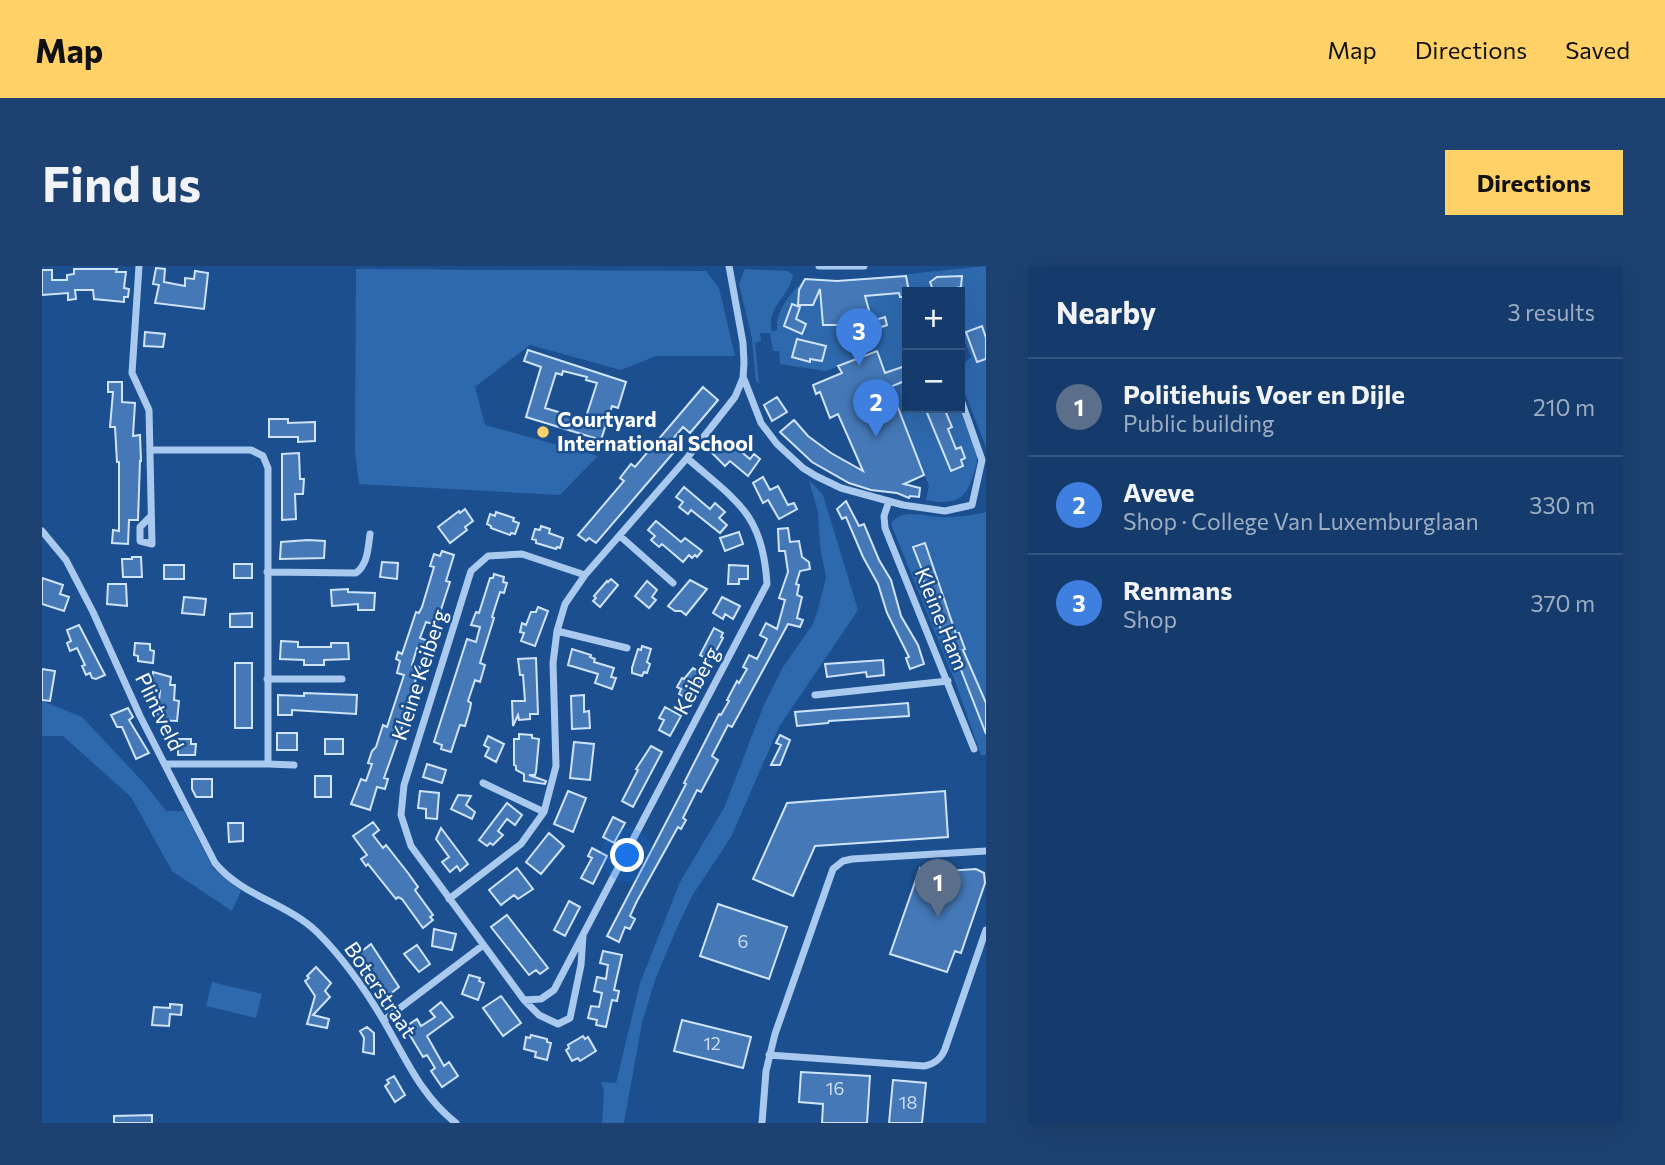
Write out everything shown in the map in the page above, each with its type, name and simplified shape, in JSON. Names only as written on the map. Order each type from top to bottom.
[{"type":"street","points":[[139,266],[132,373],[149,410],[151,516]]},
{"type":"street","points":[[449,899],[521,844],[544,812],[556,766],[553,663],[557,631],[565,604],[585,575],[736,397],[743,378],[743,343],[729,266]]},
{"type":"street","points":[[819,266],[864,266]]},
{"type":"street","points":[[743,378],[761,423],[790,457],[816,476],[841,488],[889,501],[945,511],[972,505],[982,460],[965,411]]},
{"type":"street","points":[[151,450],[251,450],[263,456],[268,468],[268,764]]},
{"type":"street","name":"Keiberg","points":[[524,1000],[541,999],[554,990],[767,584],[766,560],[760,535],[745,509],[687,458]]},
{"type":"street","name":"Kleine Ham","points":[[889,501],[884,516],[885,528],[974,749]]},
{"type":"street","name":"Plintveld","points":[[42,531],[60,552],[84,594],[140,716],[215,863],[232,880],[258,896]]},
{"type":"street","points":[[267,572],[356,573],[365,562],[370,534]]},
{"type":"street","points":[[620,536],[673,583]]},
{"type":"street","name":"Kleine Keiberg","points":[[449,899],[411,846],[401,815],[404,785],[414,748],[471,571],[488,556],[522,554],[585,575]]},
{"type":"street","points":[[557,631],[626,649]]},
{"type":"street","points":[[267,679],[342,679]]},
{"type":"street","points":[[815,695],[948,681]]},
{"type":"street","points":[[164,764],[294,765]]},
{"type":"street","points":[[483,782],[544,812]]},
{"type":"street","points":[[762,1123],[769,1055],[829,877],[837,865],[852,859],[986,851]]},
{"type":"street","name":"Boterstraat","points":[[258,896],[296,916],[336,953],[384,1020],[420,1085],[434,1104],[456,1123]]},
{"type":"street","name":"Keiberg","points":[[449,899],[524,1000],[539,1015],[558,1024],[570,1017],[581,965],[583,933]]},
{"type":"street","points":[[769,1055],[924,1066],[934,1063],[945,1049],[986,930]]},
{"type":"street","points":[[384,1020],[482,946]]},
{"type":"shaded area","points":[[986,266],[986,447],[965,394],[965,362],[971,357],[965,344],[965,287],[902,287],[902,413],[963,413],[976,448],[977,463],[970,485],[956,500],[926,500],[929,486],[877,351],[826,371],[780,364],[779,351],[773,351],[770,333],[760,333],[761,341],[755,343],[759,383],[756,382],[752,339],[739,284],[745,269],[788,271],[793,275],[772,316],[772,332],[777,330],[779,315],[785,302],[805,279],[841,281]]},
{"type":"shaded area","points":[[356,269],[706,271],[719,288],[735,356],[656,356],[621,370],[530,345],[475,387],[485,425],[598,456],[560,495],[359,484],[355,451]]},
{"type":"shaded area","points":[[809,480],[823,495],[858,610],[779,727],[731,837],[692,896],[655,980],[642,1023],[624,1123],[602,1123],[604,1090],[601,1082],[616,1083],[640,983],[680,882],[724,808],[763,707],[783,667],[813,624],[818,610],[826,577],[820,546],[818,512]]},
{"type":"shaded area","points":[[986,512],[986,755],[981,755],[956,684],[891,524],[907,514],[950,517]]},
{"type":"shaded area","points":[[42,701],[82,717],[144,783],[166,811],[184,811],[213,868],[241,891],[232,911],[172,871],[131,797],[63,736],[42,736]]},
{"type":"shaded area","points":[[212,982],[262,994],[256,1018],[206,1006]]},
{"type":"building","points":[[156,268],[165,269],[164,282],[185,286],[185,278],[194,279],[195,271],[208,273],[204,309],[155,303],[159,285],[153,284]]},
{"type":"building","points":[[74,269],[117,269],[116,272],[126,272],[124,288],[129,289],[128,297],[124,297],[124,302],[94,299],[93,290],[75,290],[76,299],[68,300],[68,293],[42,295],[42,270],[52,270],[52,280],[67,280],[67,275],[74,274]]},
{"type":"building","points":[[906,276],[908,287],[902,287],[902,297],[899,293],[865,296],[872,321],[885,317],[887,325],[870,331],[872,338],[863,341],[858,325],[846,328],[845,325],[823,325],[820,289],[813,305],[798,305],[799,290],[805,279],[837,281]]},
{"type":"building","points":[[962,276],[961,287],[932,287],[930,282],[937,277]]},
{"type":"building","points":[[792,304],[800,307],[796,319],[806,324],[802,334],[784,326]]},
{"type":"building","points":[[982,326],[986,338],[986,359],[977,362],[966,332]]},
{"type":"building","points":[[145,332],[165,334],[163,347],[144,346]]},
{"type":"building","points":[[797,339],[826,346],[822,361],[810,359],[810,362],[792,357]]},
{"type":"building","points":[[528,350],[626,382],[618,408],[612,406],[601,440],[526,417],[541,367],[524,361]],"holes":[[[563,371],[587,377],[586,380],[597,383],[585,420],[545,408],[556,373],[562,375]]]},
{"type":"building","points":[[877,351],[885,373],[902,367],[902,382],[890,387],[924,475],[904,484],[920,488],[919,497],[909,498],[849,483],[812,462],[780,432],[794,420],[808,436],[831,453],[863,471],[838,414],[830,418],[820,392],[816,394],[813,385],[842,373],[838,366]]},
{"type":"building","points":[[108,382],[122,382],[122,402],[135,403],[133,436],[140,435],[138,520],[129,520],[128,544],[112,543],[113,530],[119,531],[119,462],[115,427],[110,427],[113,392],[108,392]]},
{"type":"building","points":[[703,387],[718,400],[690,433],[683,427],[673,439],[680,445],[596,543],[589,538],[586,541],[578,535],[624,481],[620,478],[631,464],[635,467]]},
{"type":"building","points":[[777,397],[787,412],[772,421],[764,405]]},
{"type":"building","points":[[927,413],[946,413],[952,427],[948,429],[956,449],[961,447],[965,458],[961,460],[963,466],[951,471]]},
{"type":"building","points":[[269,419],[288,419],[288,423],[315,422],[315,441],[298,442],[298,437],[269,437]]},
{"type":"building","points":[[719,439],[730,449],[733,445],[750,459],[754,454],[760,459],[748,476],[730,461],[725,466],[709,450]]},
{"type":"building","points":[[299,453],[300,479],[304,479],[303,494],[295,494],[296,519],[282,520],[282,454]]},
{"type":"building","points":[[763,477],[770,490],[778,486],[788,505],[794,503],[797,509],[779,519],[768,500],[763,503],[753,483]]},
{"type":"building","points":[[684,487],[710,509],[715,503],[725,512],[719,518],[727,525],[720,533],[691,510],[688,514],[679,507],[683,502],[676,497]]},
{"type":"building","points":[[846,501],[859,526],[864,524],[879,560],[891,580],[901,616],[918,645],[924,664],[910,669],[906,658],[909,657],[887,613],[878,584],[846,517],[842,519],[837,509]]},
{"type":"building","points":[[465,509],[473,521],[465,527],[467,530],[450,543],[438,527]]},
{"type":"building","points":[[496,512],[514,518],[513,521],[519,523],[515,534],[510,535],[487,524],[490,514],[495,516]]},
{"type":"building","points":[[656,521],[681,542],[685,538],[702,551],[697,557],[695,555],[692,558],[689,555],[683,562],[662,544],[659,547],[651,540],[655,536],[648,530]]},
{"type":"building","points":[[541,526],[550,529],[549,533],[563,538],[560,548],[536,543],[536,540],[532,539],[535,529],[540,530]]},
{"type":"building","points":[[788,528],[790,542],[799,541],[802,557],[809,562],[810,569],[800,571],[796,584],[799,585],[797,595],[802,597],[797,618],[803,620],[800,627],[788,624],[732,727],[728,725],[712,756],[718,760],[701,792],[697,790],[683,818],[686,820],[681,829],[678,827],[637,901],[630,916],[635,919],[630,929],[625,927],[619,942],[607,936],[686,784],[684,783],[719,714],[721,715],[729,701],[727,700],[737,681],[739,683],[747,669],[743,667],[749,655],[757,659],[767,639],[760,635],[766,623],[777,629],[785,600],[779,598],[788,572],[785,551],[779,551],[778,529]]},
{"type":"building","points":[[739,532],[743,544],[725,551],[720,538]]},
{"type":"building","points":[[325,541],[324,558],[280,559],[281,542]]},
{"type":"building","points":[[925,543],[956,634],[959,633],[965,649],[963,650],[986,703],[986,734],[945,629],[941,630],[920,571],[922,570],[913,547]]},
{"type":"building","points":[[442,551],[454,555],[446,581],[450,582],[436,625],[426,622],[420,638],[428,641],[425,651],[417,648],[412,665],[420,667],[412,691],[415,691],[384,778],[388,779],[385,789],[377,787],[370,810],[351,804],[361,779],[366,781],[372,764],[368,763],[383,725],[387,727],[404,675],[397,673],[400,661],[396,659],[398,652],[402,654],[416,612],[419,613],[422,607],[434,567],[430,566],[434,554],[440,556]]},
{"type":"building","points":[[141,557],[142,577],[123,577],[122,559]]},
{"type":"building","points":[[382,562],[398,563],[397,579],[380,577]]},
{"type":"building","points":[[234,564],[252,564],[252,578],[234,578]]},
{"type":"building","points":[[164,565],[184,565],[184,579],[164,579]]},
{"type":"building","points":[[729,565],[748,566],[748,579],[739,579],[739,584],[728,584]]},
{"type":"building","points":[[494,574],[504,577],[503,582],[507,583],[504,593],[500,592],[492,617],[494,618],[480,663],[485,665],[480,682],[475,680],[468,701],[471,703],[465,726],[460,725],[451,752],[441,749],[442,745],[434,742],[467,639],[476,642],[480,627],[471,625],[476,612],[479,613],[490,578],[493,578]]},
{"type":"building","points":[[42,578],[63,585],[60,594],[69,597],[64,611],[42,604]]},
{"type":"building","points":[[611,579],[618,585],[600,607],[593,601],[596,598],[594,596]]},
{"type":"building","points":[[690,580],[707,589],[686,615],[668,606]]},
{"type":"building","points":[[647,581],[657,590],[652,597],[656,600],[649,608],[635,596]]},
{"type":"building","points":[[108,584],[126,584],[127,606],[107,604]]},
{"type":"building","points":[[348,589],[348,592],[375,593],[374,610],[358,610],[358,604],[332,606],[331,590]]},
{"type":"building","points":[[184,597],[206,599],[204,615],[182,613]]},
{"type":"building","points":[[722,597],[740,606],[733,619],[725,614],[723,619],[713,613]]},
{"type":"building","points":[[538,607],[548,611],[535,646],[521,641],[524,633],[520,632],[522,623],[526,625],[531,612],[536,612]]},
{"type":"building","points":[[252,613],[252,627],[230,627],[230,614]]},
{"type":"building","points":[[79,625],[105,675],[96,679],[92,678],[90,673],[86,675],[82,666],[85,665],[77,648],[70,651],[67,643],[71,641],[67,630]]},
{"type":"building","points":[[714,628],[723,633],[723,638],[709,660],[700,655]]},
{"type":"building","points":[[281,641],[298,642],[298,647],[331,647],[331,643],[348,643],[349,659],[324,660],[324,665],[304,665],[304,660],[280,659]]},
{"type":"building","points":[[135,643],[150,644],[150,650],[154,651],[153,663],[138,661],[138,656],[134,655]]},
{"type":"building","points":[[642,646],[651,649],[647,673],[644,672],[642,676],[632,673],[632,668],[638,649],[641,650]]},
{"type":"building","points":[[572,649],[591,655],[590,657],[595,659],[594,662],[614,668],[611,677],[616,678],[612,689],[595,683],[598,674],[568,665]]},
{"type":"building","points":[[536,658],[538,714],[530,714],[530,719],[519,720],[518,715],[513,726],[512,701],[525,701],[523,675],[520,675],[518,659]]},
{"type":"building","points":[[883,660],[884,675],[867,677],[866,672],[827,677],[825,664]]},
{"type":"building","points":[[235,663],[252,663],[252,728],[235,728]]},
{"type":"building","points":[[693,668],[702,673],[702,677],[688,699],[679,694],[681,689],[677,687]]},
{"type":"building","points":[[42,669],[55,671],[50,701],[42,700]]},
{"type":"building","points":[[153,672],[171,677],[170,685],[175,685],[174,700],[179,701],[177,721],[157,720],[160,691],[151,690]]},
{"type":"building","points":[[304,693],[357,695],[356,714],[292,710],[292,715],[278,715],[278,695],[304,696]]},
{"type":"building","points":[[584,695],[584,712],[589,711],[590,728],[572,729],[571,696]]},
{"type":"building","points":[[908,703],[909,716],[829,721],[797,726],[795,712]]},
{"type":"building","points":[[665,707],[681,716],[670,736],[659,730],[664,720],[659,718]]},
{"type":"building","points":[[128,708],[133,717],[129,720],[149,753],[136,759],[122,727],[117,727],[111,715]]},
{"type":"building","points":[[277,733],[297,733],[297,750],[277,750]]},
{"type":"building","points":[[519,734],[532,735],[532,738],[539,739],[536,772],[535,775],[529,775],[546,781],[545,784],[524,781],[524,774],[516,770],[514,739],[519,739]]},
{"type":"building","points":[[780,735],[790,740],[780,765],[771,765],[781,745],[776,743]]},
{"type":"building","points":[[488,736],[504,744],[496,762],[485,756],[489,748],[484,745]]},
{"type":"building","points":[[178,739],[191,739],[191,744],[196,744],[195,755],[178,755]]},
{"type":"building","points":[[325,739],[343,739],[343,754],[325,754]]},
{"type":"building","points":[[574,742],[594,744],[590,780],[570,778]]},
{"type":"building","points":[[651,746],[662,752],[633,807],[622,801],[638,770],[636,769]]},
{"type":"building","points":[[427,764],[446,770],[442,783],[423,777]]},
{"type":"building","points":[[315,776],[331,776],[331,797],[315,797]]},
{"type":"building","points":[[192,779],[212,779],[212,797],[196,797],[192,789]]},
{"type":"building","points":[[420,791],[439,793],[437,819],[426,818],[426,809],[418,808]]},
{"type":"building","points":[[568,791],[586,798],[573,832],[554,824]]},
{"type":"building","points":[[945,791],[948,837],[815,846],[793,896],[753,879],[787,803]]},
{"type":"building","points":[[458,795],[471,796],[466,805],[475,812],[472,819],[451,809]]},
{"type":"building","points":[[507,803],[522,815],[515,825],[507,819],[498,831],[503,835],[493,845],[490,843],[487,846],[479,840]]},
{"type":"building","points":[[613,817],[625,823],[614,843],[603,837]]},
{"type":"building","points":[[373,822],[379,830],[373,835],[383,848],[386,845],[408,873],[418,887],[415,890],[433,915],[430,917],[433,920],[423,928],[402,899],[396,899],[361,859],[367,855],[353,836]]},
{"type":"building","points":[[228,823],[243,823],[243,841],[229,842]]},
{"type":"building","points":[[441,828],[468,864],[460,871],[457,866],[450,872],[442,862],[449,857],[436,839]]},
{"type":"building","points":[[549,833],[564,846],[541,874],[526,862]]},
{"type":"building","points":[[592,848],[607,856],[593,884],[581,878],[592,858],[588,856]]},
{"type":"building","points":[[517,868],[533,889],[518,899],[514,895],[501,905],[489,890]]},
{"type":"building","points":[[920,868],[932,872],[976,869],[984,873],[985,883],[961,953],[955,951],[947,972],[890,954]]},
{"type":"building","points":[[569,901],[580,907],[565,936],[554,930]]},
{"type":"building","points":[[718,904],[787,927],[769,979],[700,956]]},
{"type":"building","points":[[507,915],[548,968],[540,974],[536,970],[529,975],[491,927]]},
{"type":"building","points":[[434,929],[456,934],[452,950],[432,946]]},
{"type":"building","points":[[371,944],[399,987],[389,995],[376,985],[362,968],[365,966],[357,955]]},
{"type":"building","points":[[417,945],[430,964],[419,972],[404,954]]},
{"type":"building","points":[[603,951],[622,955],[614,990],[619,991],[617,1001],[612,1000],[606,1027],[596,1025],[597,1020],[588,1018],[591,1006],[599,1007],[602,993],[594,991],[597,977],[606,979],[608,965],[600,963]]},
{"type":"building","points":[[316,967],[331,983],[325,991],[330,997],[313,1015],[329,1019],[327,1028],[307,1024],[315,996],[305,981]]},
{"type":"building","points":[[469,975],[480,978],[479,981],[484,983],[478,1000],[462,994]]},
{"type":"building","points":[[501,996],[521,1023],[503,1036],[483,1008]]},
{"type":"building","points":[[441,1002],[453,1017],[427,1036],[444,1066],[449,1062],[458,1076],[442,1087],[431,1071],[435,1068],[427,1055],[423,1057],[405,1027],[417,1019],[421,1026],[435,1017],[430,1011]]},
{"type":"building","points":[[170,1004],[182,1005],[181,1015],[170,1014],[169,1026],[152,1025],[154,1007],[170,1008]]},
{"type":"building","points":[[682,1020],[751,1037],[743,1068],[674,1051]]},
{"type":"building","points":[[367,1027],[374,1033],[374,1054],[363,1052],[364,1038],[360,1031]]},
{"type":"building","points":[[531,1035],[547,1039],[547,1042],[551,1043],[547,1060],[535,1057],[536,1052],[524,1049],[526,1037],[530,1038]]},
{"type":"building","points":[[583,1036],[585,1039],[588,1037],[596,1051],[580,1061],[578,1058],[572,1061],[566,1050],[568,1045]]},
{"type":"building","points":[[801,1072],[870,1076],[867,1123],[822,1123],[823,1104],[799,1102]]},
{"type":"building","points":[[394,1076],[405,1095],[395,1102],[385,1086],[389,1083],[387,1080]]},
{"type":"building","points":[[893,1080],[926,1083],[922,1123],[889,1123]]},
{"type":"building","points":[[152,1115],[152,1123],[114,1123],[114,1116]]},
{"type":"place","name":"Renmans","points":[[859,366]]},
{"type":"place","name":"Courtyard International School","points":[[543,432]]},
{"type":"place","name":"Aveve","points":[[876,437]]},
{"type":"place","name":"Politiehuis Voer en Dijle","points":[[938,917]]}]
